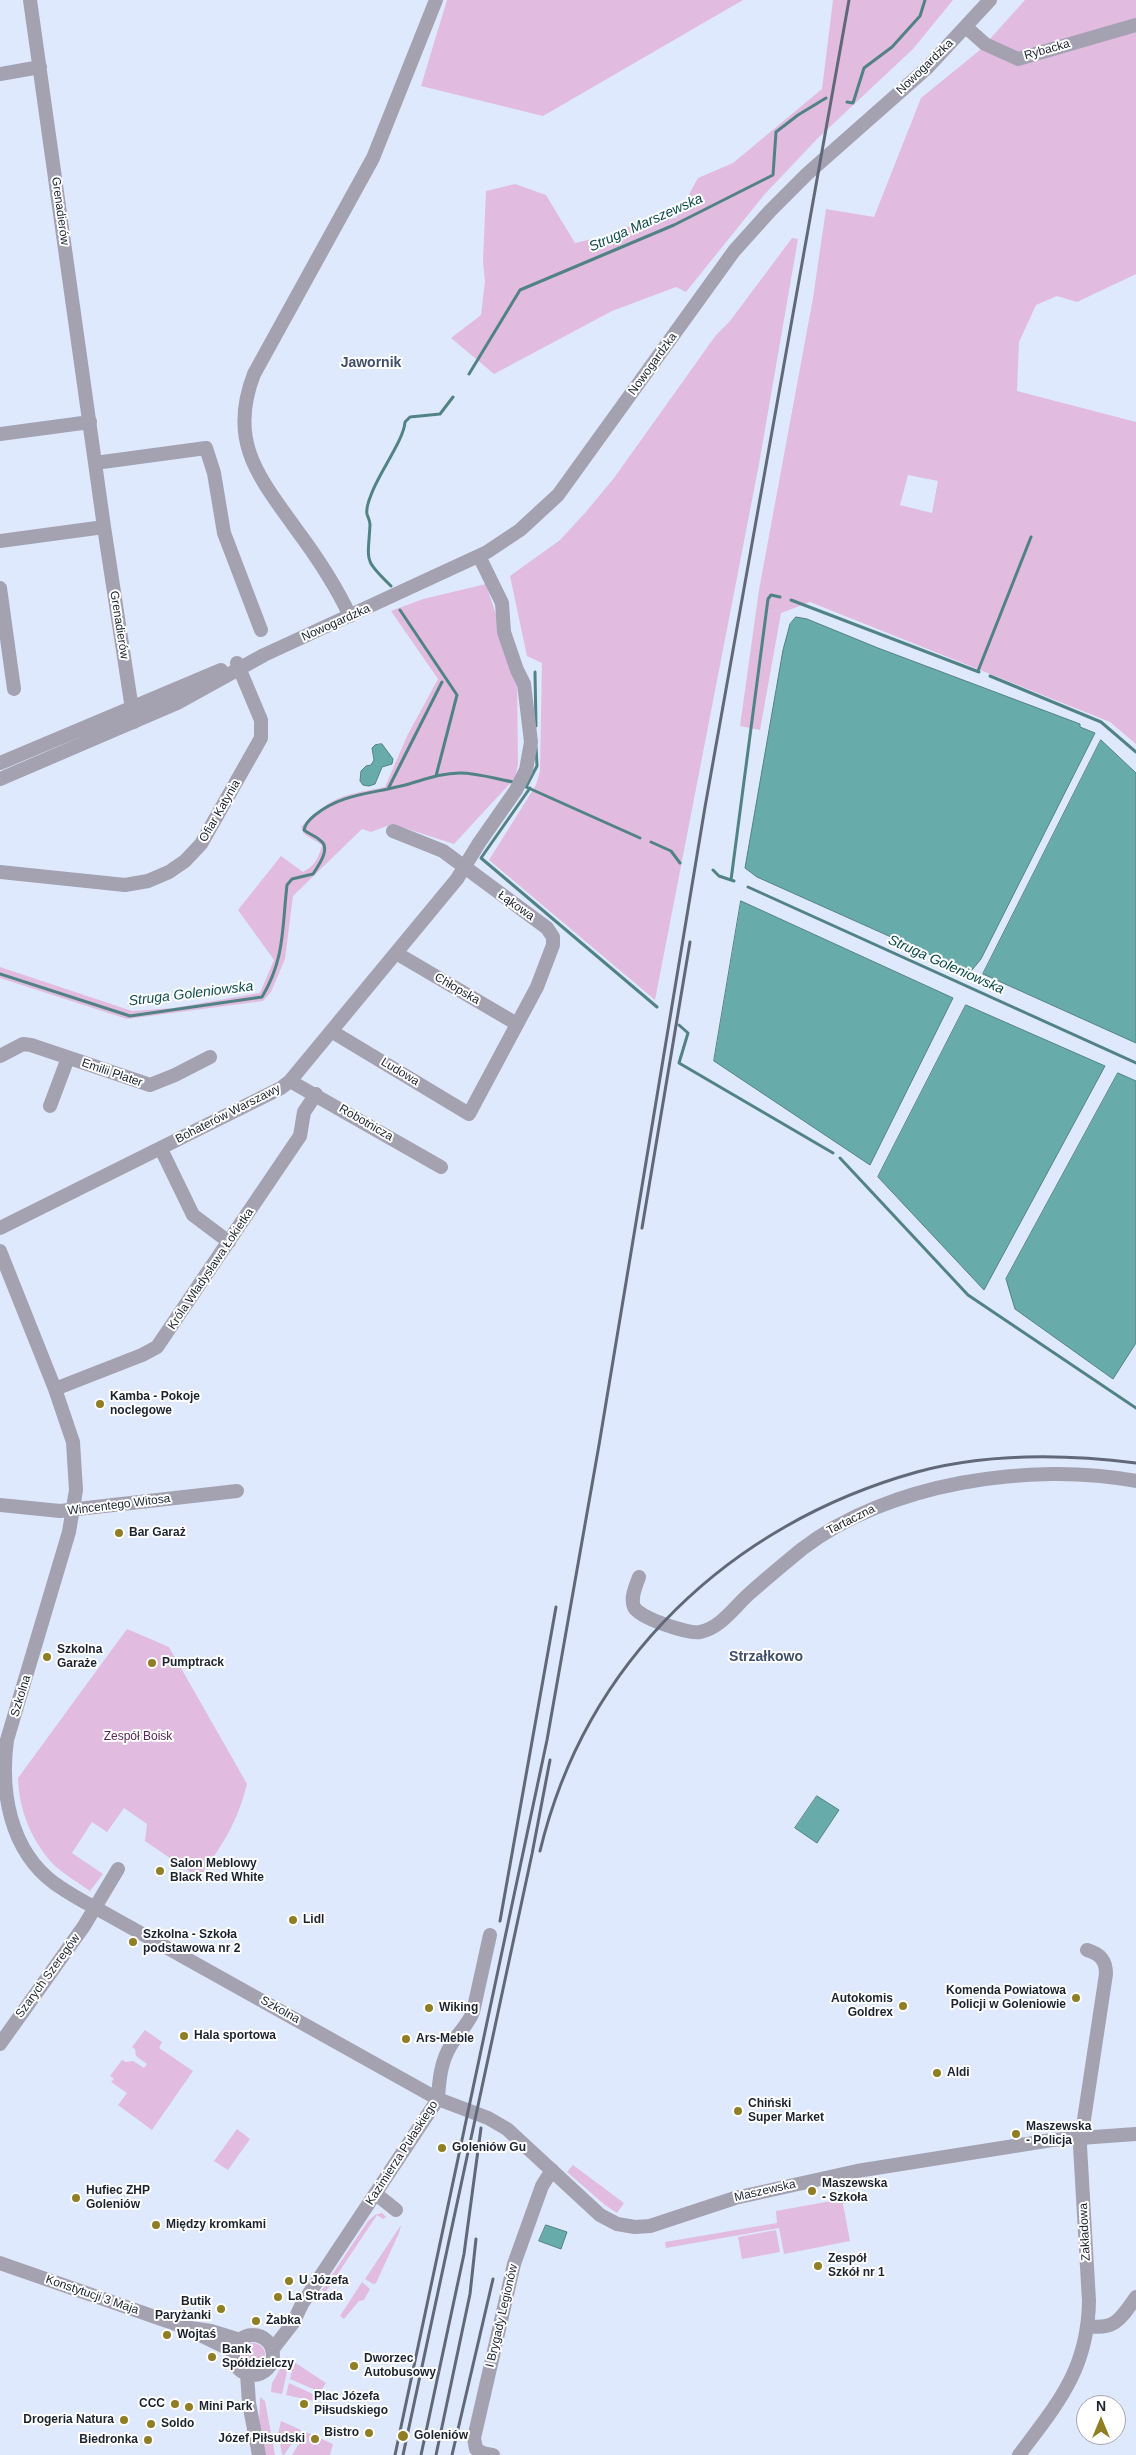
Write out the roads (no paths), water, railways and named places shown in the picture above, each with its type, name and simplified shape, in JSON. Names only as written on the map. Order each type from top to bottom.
[{"type":"street","name":"Grenadierów","points":[[30,0],[104,527],[134,722]]},
{"type":"street","points":[[350,616],[339,591],[320,561],[258,476],[247,448],[243,415],[254,374],[359,184],[381,140],[436,0]]},
{"type":"street","name":"Nowogardzka","points":[[0,763],[264,655],[479,556],[520,530],[558,495],[734,251],[807,174],[927,68],[990,0]]},
{"type":"street","name":"Rybacka","points":[[966,27],[985,44],[1018,59],[1136,25]]},
{"type":"street","points":[[0,74],[40,67]]},
{"type":"street","points":[[0,434],[90,422]]},
{"type":"street","points":[[95,463],[206,448],[214,473],[224,533],[261,630]]},
{"type":"street","points":[[0,542],[104,527]]},
{"type":"street","name":"Bohaterów Warszawy","points":[[0,1228],[266,1097],[290,1081],[464,869],[478,843],[516,790],[526,770],[531,742],[524,684],[517,670],[504,632],[502,603],[479,556]]},
{"type":"street","points":[[0,588],[14,689]]},
{"type":"street","name":"Nowogardzka","points":[[0,779],[177,703],[238,666]]},
{"type":"street","name":"Ofiar Katynia","points":[[0,872],[125,885],[148,881],[185,861],[201,844],[261,738],[261,720],[238,666]]},
{"type":"street","name":"Łąkowa","points":[[393,831],[443,851],[464,869],[548,928],[553,937],[548,961],[469,1114]]},
{"type":"street","name":"Chłopska","points":[[396,953],[517,1024]]},
{"type":"street","name":"Ludowa","points":[[332,1031],[469,1114]]},
{"type":"street","name":"Emilii Plater","points":[[0,1056],[23,1044],[150,1085],[175,1075],[210,1056]]},
{"type":"street","name":"Emilii Plater","points":[[50,1106],[68,1058]]},
{"type":"street","name":"Robotnicza","points":[[290,1081],[442,1167]]},
{"type":"street","name":"Króla Władysława Łokietka","points":[[55,1390],[142,1355],[157,1347],[300,1136],[304,1112],[316,1094]]},
{"type":"street","points":[[161,1149],[194,1215],[229,1242]]},
{"type":"street","name":"Szkolna","points":[[0,1251],[68,1424],[77,1472],[74,1509],[62,1558],[7,1740],[2,1785],[12,1827],[29,1858],[53,1882],[94,1908],[438,2099]]},
{"type":"street","name":"Tartaczna","points":[[639,1577],[633,1600],[637,1610],[648,1617],[680,1630],[700,1632],[718,1623],[804,1548],[839,1524],[883,1504],[970,1481],[1027,1475],[1074,1476],[1136,1481]]},
{"type":"street","name":"Wincentego Witosa","points":[[0,1505],[60,1511],[237,1491]]},
{"type":"street","name":"Szarych Szeregów","points":[[0,2044],[84,1926],[118,1869]]},
{"type":"street","name":"Kazimierza Pułaskiego","points":[[268,2344],[302,2304],[438,2099],[440,2072],[451,2045],[468,2023],[473,2012],[490,1935]]},
{"type":"street","name":"Zakładowa","points":[[1020,2455],[1071,2383],[1084,2346],[1088,2326],[1089,2301],[1081,2138],[1106,1974],[1103,1959],[1098,1953],[1087,1950]]},
{"type":"street","name":"Maszewska","points":[[438,2099],[493,2120],[506,2129],[600,2215],[626,2226],[640,2227],[735,2198],[821,2178],[972,2152],[1081,2138],[1136,2134]]},
{"type":"street","name":"I Brygady Legionów","points":[[493,2455],[474,2452],[474,2438],[514,2264],[542,2186],[552,2170]]},
{"type":"street","points":[[376,2194],[396,2210]]},
{"type":"street","name":"Konstytucji 3 Maja","points":[[0,2263],[184,2326],[211,2331],[237,2346]]},
{"type":"street","points":[[1088,2326],[1113,2325],[1136,2297]]},
{"type":"street","points":[[252,2335],[268,2344],[270,2365],[252,2374],[236,2365],[237,2346],[252,2335]]},
{"type":"street","points":[[252,2374],[257,2404],[254,2427],[259,2455],[254,2455]]},
{"type":"waterway","name":"Struga Marszewska","points":[[847,102],[853,103],[864,68],[892,47],[920,16],[925,0]]},
{"type":"waterway","name":"Struga Marszewska","points":[[469,374],[520,290],[674,225],[773,175],[776,132],[798,115],[826,98]]},
{"type":"waterway","name":"Struga Marszewska","points":[[391,586],[376,570],[369,559],[370,523],[367,512],[369,499],[400,438],[405,422],[410,417],[440,414],[453,397]]},
{"type":"waterway","points":[[978,671],[1031,537]]},
{"type":"waterway","points":[[731,880],[768,599],[771,595],[780,597]]},
{"type":"waterway","points":[[791,600],[979,672]]},
{"type":"waterway","name":"Struga Marszewska","points":[[400,610],[457,695],[436,776]]},
{"type":"waterway","points":[[535,672],[536,726]]},
{"type":"waterway","points":[[990,676],[1101,722],[1136,752]]},
{"type":"waterway","points":[[388,789],[442,682]]},
{"type":"waterway","points":[[526,787],[537,766],[536,747]]},
{"type":"waterway","name":"Struga Goleniowska","points":[[0,974],[130,1016],[262,997],[275,970],[279,956],[287,885],[292,879],[313,874],[324,853],[324,844],[304,830],[313,817],[325,808],[345,799],[445,774],[473,774],[513,782]]},
{"type":"waterway","name":"Struga Goleniowska","points":[[524,786],[640,838]]},
{"type":"waterway","points":[[530,788],[481,858],[657,1007]]},
{"type":"waterway","name":"Struga Goleniowska","points":[[651,842],[671,851],[680,863]]},
{"type":"waterway","name":"Struga Goleniowska","points":[[713,870],[719,876],[734,881]]},
{"type":"waterway","name":"Struga Goleniowska","points":[[748,887],[1136,1063]]},
{"type":"waterway","points":[[679,1025],[688,1033],[679,1063],[833,1153]]},
{"type":"waterway","points":[[840,1158],[968,1295],[1136,1408]]},
{"type":"railway","points":[[395,2455],[547,1740],[599,1445],[705,807],[849,0]]},
{"type":"railway","points":[[642,1228],[690,942]]},
{"type":"railway","points":[[540,1851],[562,1782],[592,1719],[630,1661],[676,1610],[728,1565],[786,1526],[849,1495],[917,1472],[971,1461],[999,1458],[1054,1457],[1136,1463]]},
{"type":"railway","points":[[500,1921],[556,1607]]},
{"type":"railway","points":[[403,2455],[532,1854],[550,1760]]},
{"type":"railway","points":[[421,2455],[464,2254],[481,2128]]},
{"type":"railway","points":[[436,2455],[470,2294],[476,2239]]},
{"type":"railway","points":[[452,2455],[493,2279]]},
{"type":"place","name":"Kamba - Pokoje noclegowe","points":[[100,1404]]},
{"type":"place","name":"Bar Garaż","points":[[119,1533]]},
{"type":"place","name":"Szkolna Garaże","points":[[47,1657]]},
{"type":"place","name":"Pumptrack","points":[[152,1663]]},
{"type":"place","name":"Salon Meblowy Black Red White","points":[[160,1871]]},
{"type":"place","name":"Lidl","points":[[293,1920]]},
{"type":"place","name":"Szkolna - Szkoła podstawowa nr 2","points":[[133,1942]]},
{"type":"place","name":"Komenda Powiatowa Policji w Goleniowie","points":[[1076,1998]]},
{"type":"place","name":"Autokomis Goldrex","points":[[903,2006]]},
{"type":"place","name":"Wiking","points":[[429,2008]]},
{"type":"place","name":"Hala sportowa","points":[[184,2036]]},
{"type":"place","name":"Ars-Meble","points":[[406,2039]]},
{"type":"place","name":"Aldi","points":[[937,2073]]},
{"type":"place","name":"Chiński Super Market","points":[[738,2111]]},
{"type":"place","name":"Maszewska - Policja","points":[[1016,2134]]},
{"type":"place","name":"Goleniów Gu","points":[[442,2148]]},
{"type":"place","name":"Maszewska - Szkoła","points":[[812,2191]]},
{"type":"place","name":"Hufiec ZHP Goleniów","points":[[76,2198]]},
{"type":"place","name":"Między kromkami","points":[[156,2225]]},
{"type":"place","name":"Zespół Szkół nr 1","points":[[818,2266]]},
{"type":"place","name":"U Józefa","points":[[289,2281]]},
{"type":"place","name":"La Strada","points":[[278,2297]]},
{"type":"place","name":"Butik Paryżanki","points":[[221,2309]]},
{"type":"place","name":"Żabka","points":[[256,2321]]},
{"type":"place","name":"Wojtaś","points":[[167,2335]]},
{"type":"place","name":"Bank Spółdzielczy","points":[[212,2357]]},
{"type":"place","name":"Dworzec Autobusowy","points":[[354,2366]]},
{"type":"place","name":"CCC","points":[[175,2404]]},
{"type":"place","name":"Plac Józefa Piłsudskiego","points":[[304,2404]]},
{"type":"place","name":"Mini Park","points":[[189,2407]]},
{"type":"place","name":"Drogeria Natura","points":[[124,2420]]},
{"type":"place","name":"Soldo","points":[[151,2424]]},
{"type":"place","name":"Bistro","points":[[369,2433]]},
{"type":"place","name":"Goleniów","points":[[403,2436]]},
{"type":"place","name":"Józef Piłsudski","points":[[315,2439]]},
{"type":"place","name":"Biedronka","points":[[148,2440]]},
{"type":"district","name":"Jawornik","points":[[371,363]]},
{"type":"district","name":"Strzałkowo","points":[[766,1657]]},
{"type":"park label","name":"Zespół Boisk","points":[[138,1737]]}]
